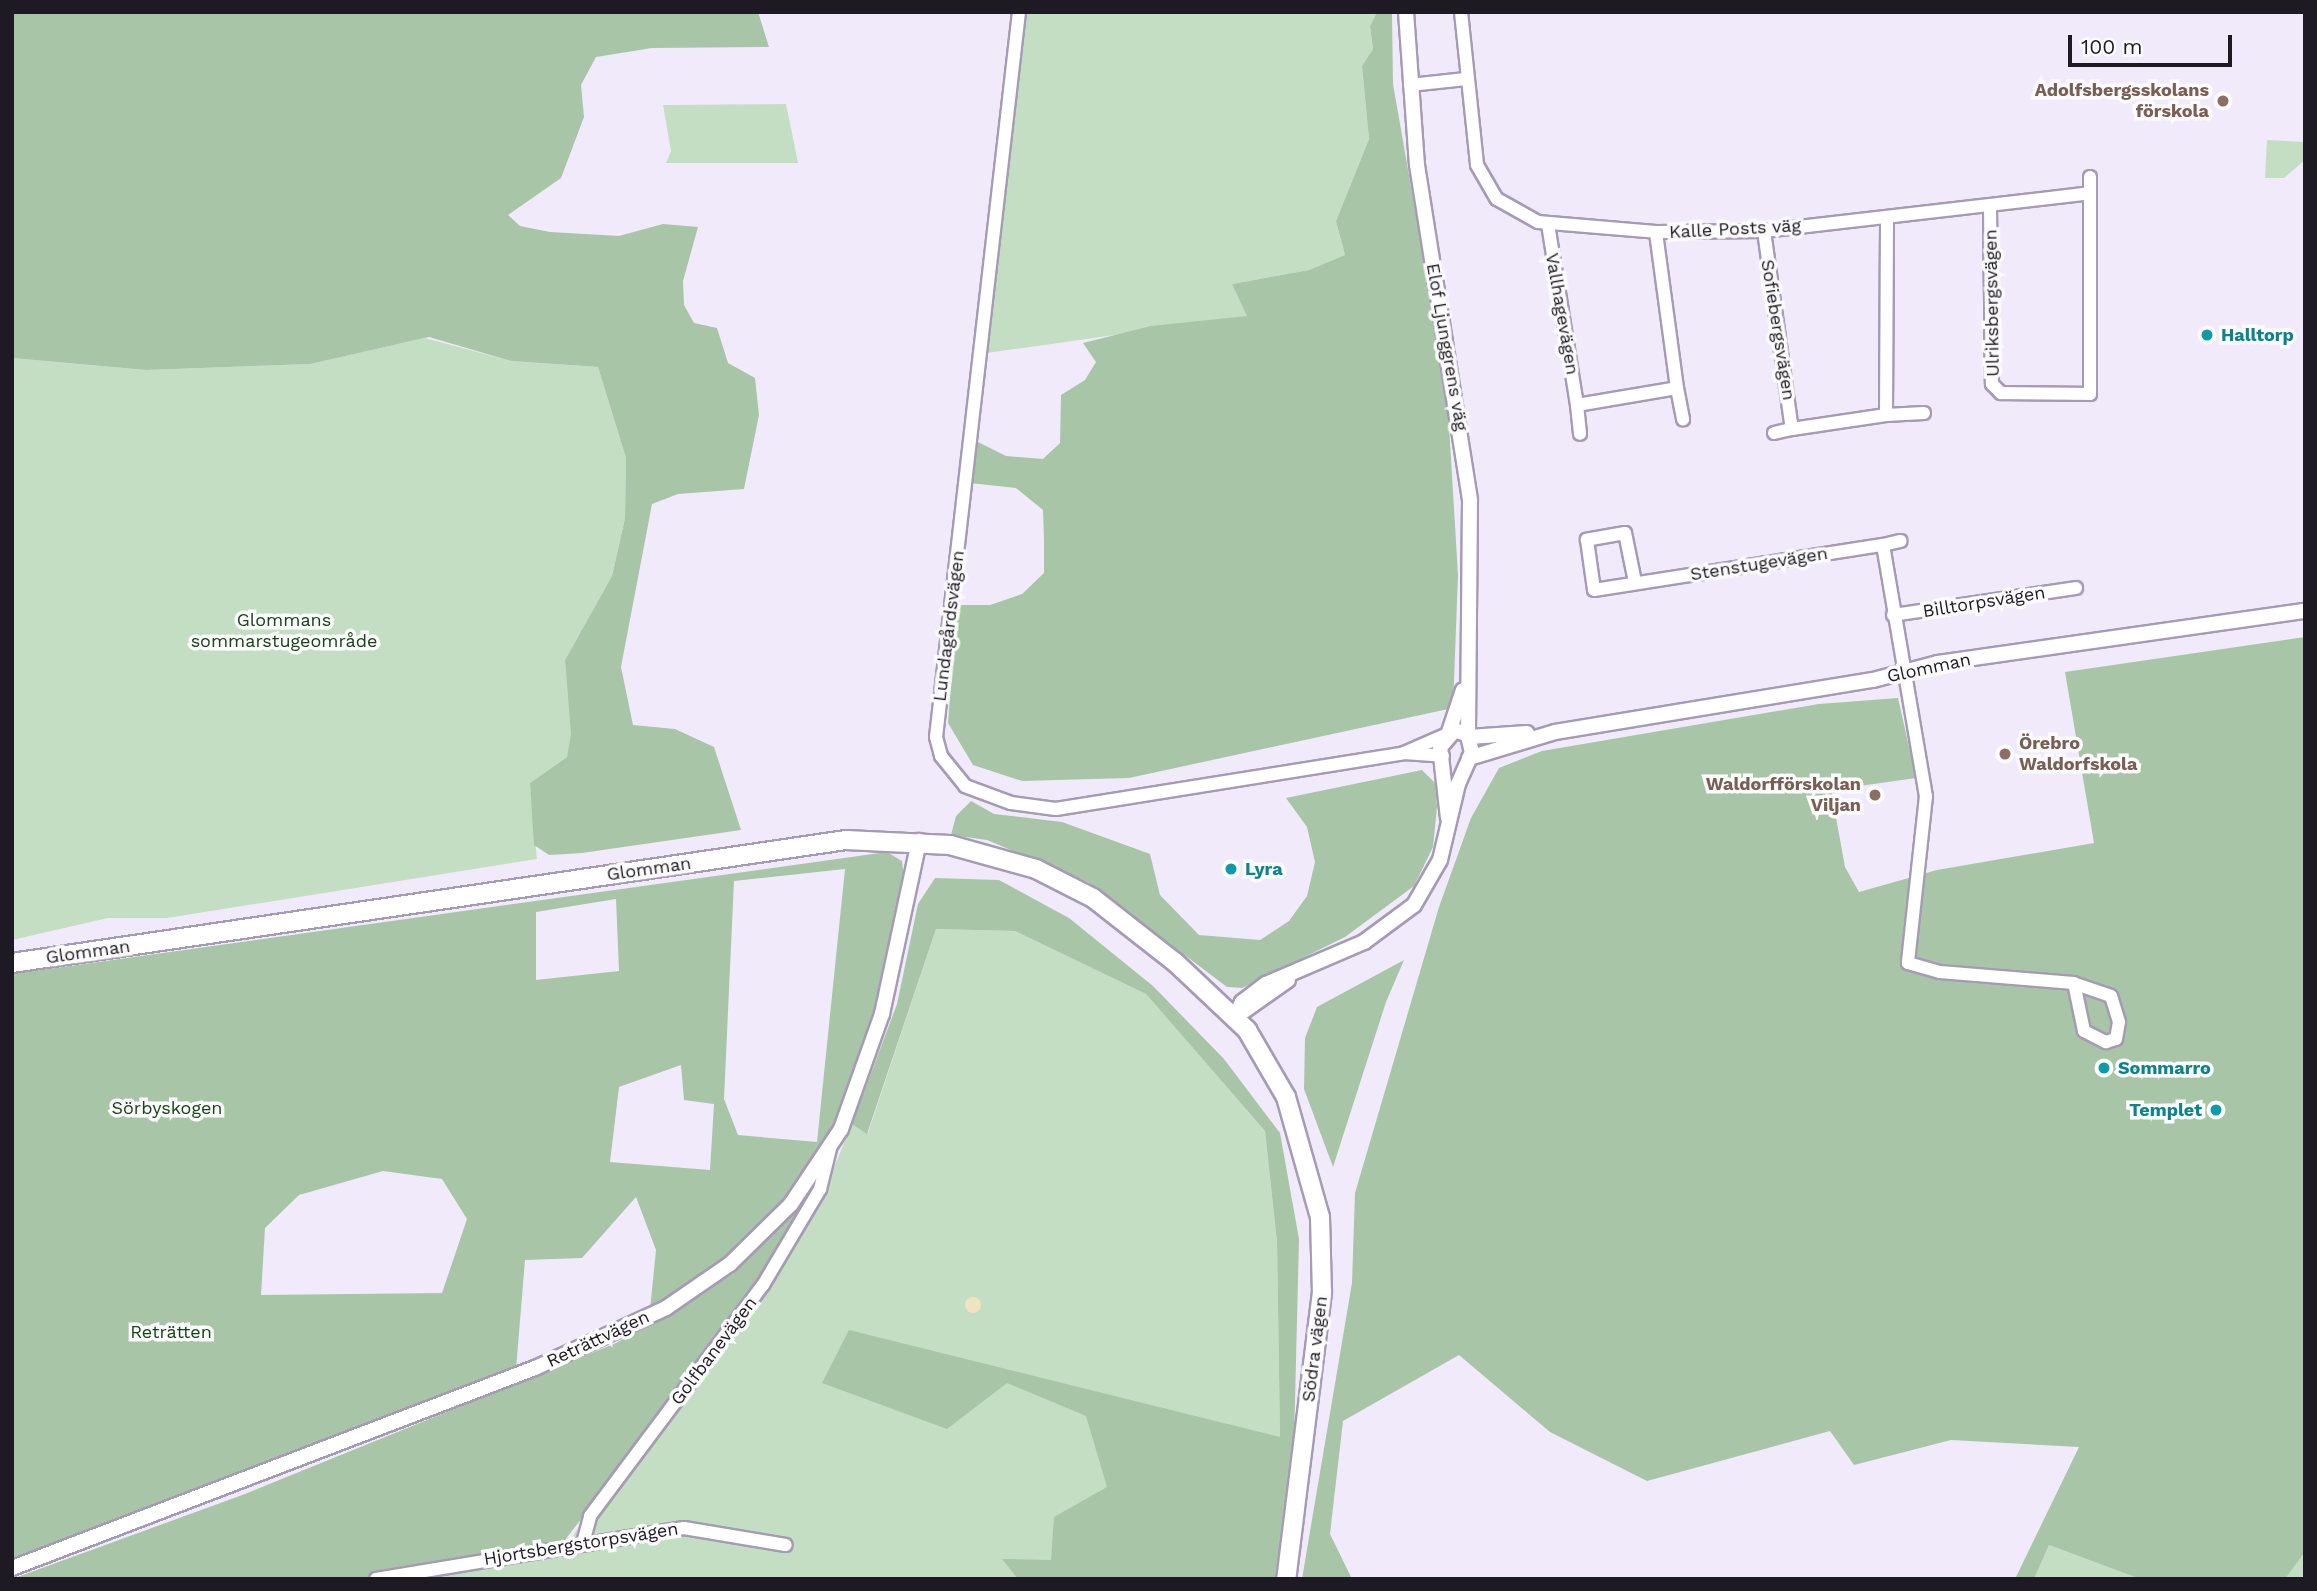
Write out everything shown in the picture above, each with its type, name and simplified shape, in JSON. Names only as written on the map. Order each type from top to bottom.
[{"type":"main road","name":"Glomman","points":[[12,963],[846,840],[919,841],[998,855],[1093,898],[1177,963],[1234,1018]]},
{"type":"main road","name":"Södra vägen","points":[[1234,1018],[1294,1121],[1320,1217],[1322,1292],[1286,1579]]},
{"type":"street","name":"Lundagårdsvägen","points":[[1019,12],[937,724],[942,757],[965,786],[1011,803],[1056,809],[1404,753],[1447,734]]},
{"type":"street","name":"Elof Ljunggrens väg","points":[[1406,12],[1410,85],[1470,501],[1465,682],[1468,759]]},
{"type":"street","name":"Kalle Posts väg","points":[[1461,12],[1473,150],[1486,185],[1512,211],[1548,224],[1657,232],[1764,231],[2090,193]]},
{"type":"street","points":[[1410,85],[1466,79]]},
{"type":"street","points":[[2090,177],[2092,408]]},
{"type":"street","name":"Ulriksbergsvägen","points":[[1990,205],[1992,384],[2001,393],[2090,394]]},
{"type":"street","points":[[1886,218],[1886,415]]},
{"type":"street","name":"Vallhagevägen","points":[[1548,224],[1580,434]]},
{"type":"street","name":"Sofiebergsvägen","points":[[1764,231],[1792,429]]},
{"type":"street","points":[[1657,232],[1683,419]]},
{"type":"street","points":[[1577,405],[1677,388]]},
{"type":"street","points":[[1774,433],[1886,415],[1924,413]]},
{"type":"street","name":"Stenstugevägen","points":[[1635,582],[1625,533],[1587,540],[1594,590],[1900,541]]},
{"type":"street","points":[[1883,545],[1900,674],[1926,796],[1908,963],[1940,972],[2074,983],[2111,996],[2119,1022],[2116,1039],[2084,1031],[2074,983]]},
{"type":"street","name":"Billtorpsvägen","points":[[1892,615],[2076,588]]},
{"type":"street","name":"Glomman","points":[[1447,734],[1468,736],[1555,732],[1900,674],[1938,663],[2305,611]]},
{"type":"street","name":"Elof Ljunggrens väg","points":[[1443,757],[1447,734],[1465,682]]},
{"type":"street","name":"Glomman","points":[[1468,759],[1555,732]]},
{"type":"street","name":"Lundagårdsvägen","points":[[1404,753],[1443,757]]},
{"type":"street","points":[[1234,1018],[1242,1002],[1266,984],[1364,942],[1414,905],[1440,860],[1448,818],[1468,759],[1443,757],[1448,818]]},
{"type":"street","name":"Reträttvägen","points":[[12,1568],[352,1442],[666,1308],[760,1239],[830,1149],[883,1014],[919,841]]},
{"type":"street","name":"Golfbanevägen","points":[[583,1543],[590,1516],[763,1285],[820,1189],[830,1149]]},
{"type":"street","name":"Hjortsbergstorpsvägen","points":[[376,1579],[684,1528],[786,1545]]},
{"type":"green space","points":[[12,12],[758,12],[769,47],[652,48],[596,57],[581,85],[584,117],[561,178],[508,215],[520,226],[550,232],[619,236],[663,224],[698,227],[683,281],[684,305],[694,323],[717,328],[728,363],[755,378],[759,415],[744,489],[678,494],[652,504],[621,667],[633,725],[675,729],[714,747],[741,830],[582,853],[549,855],[534,845],[530,783],[567,757],[571,734],[565,660],[612,576],[625,518],[626,458],[598,367],[511,361],[429,337],[310,364],[146,370],[12,358]]},
{"type":"green space","points":[[1025,12],[1377,12],[1370,26],[1373,49],[1362,66],[1369,139],[1336,221],[1345,255],[1309,270],[1232,284],[1248,316],[987,353]]},
{"type":"green space","points":[[1377,12],[1392,12],[1393,84],[1447,392],[1458,575],[1453,708],[1129,778],[1022,781],[973,765],[948,723],[957,605],[990,605],[1022,594],[1044,573],[1043,510],[1016,488],[970,483],[976,441],[1006,456],[1043,459],[1060,443],[1061,395],[1085,380],[1096,362],[1083,343],[1151,326],[1247,316],[1232,284],[1309,270],[1345,255],[1336,221],[1369,139],[1362,66],[1373,49],[1370,26]]},
{"type":"green space","points":[[786,104],[798,163],[666,163],[671,151],[663,105]]},
{"type":"green space","points":[[2267,140],[2305,142],[2305,160],[2284,178],[2265,178]]},
{"type":"green space","name":"Glommans sommarstugeområde","points":[[425,338],[511,361],[598,367],[626,458],[625,518],[612,576],[565,660],[572,734],[567,757],[530,783],[537,859],[167,918],[108,918],[12,940],[12,358],[146,370],[309,364]]},
{"type":"green space","points":[[2305,637],[2305,1552],[2285,1579],[2140,1579],[2049,1545],[2034,1579],[2015,1579],[2079,1447],[1951,1440],[1854,1465],[1830,1431],[1647,1481],[1550,1432],[1459,1355],[1343,1421],[1330,1534],[1352,1579],[1302,1579],[1352,1283],[1355,1193],[1439,907],[1471,818],[1499,768],[1542,751],[1819,704],[1898,698],[1916,778],[1831,790],[1845,867],[1859,892],[1937,870],[2094,843],[2065,672]]},
{"type":"green space","points":[[1422,770],[1435,783],[1437,807],[1433,847],[1414,886],[1345,937],[1242,988],[1227,987],[1088,882],[987,840],[951,835],[956,816],[971,801],[994,814],[1062,822],[1150,854],[1160,895],[1199,935],[1260,940],[1289,921],[1307,896],[1315,862],[1307,827],[1286,798]]},
{"type":"green space","name":"Sörbyskogen","points":[[887,852],[902,861],[904,878],[876,1013],[824,1155],[758,1232],[692,1287],[650,1310],[656,1250],[636,1197],[582,1258],[525,1260],[516,1369],[12,1563],[12,974]],"holes":[[[845,869],[817,1142],[738,1135],[724,1099],[734,881]],[[616,899],[619,971],[536,980],[536,912]],[[681,1065],[684,1100],[714,1104],[710,1170],[610,1162],[619,1087]],[[383,1171],[442,1179],[467,1219],[442,1293],[261,1295],[265,1228],[299,1195]]]},
{"type":"green space","points":[[935,878],[999,880],[1069,918],[1153,986],[1224,1059],[1280,1133],[1299,1239],[1294,1443],[1275,1579],[1018,1579],[1002,1559],[1051,1560],[1054,1517],[1107,1487],[1086,1416],[1007,1383],[947,1429],[822,1383],[849,1330],[1280,1437],[1277,1242],[1265,1131],[1146,994],[1015,931],[936,929],[867,1134],[852,1124],[897,1004],[918,904]]},
{"type":"green space","points":[[936,929],[1015,931],[1146,994],[1265,1131],[1277,1242],[1280,1438],[1262,1579],[428,1579],[566,1545],[827,1184],[852,1124],[868,1133]]},
{"type":"green space","points":[[1404,960],[1386,1002],[1333,1167],[1304,1089],[1305,1038],[1317,1007]]},
{"type":"green space","points":[[825,1167],[761,1285],[565,1540],[368,1579],[12,1579],[245,1494],[616,1343],[733,1274],[790,1218]]},
{"type":"green space","points":[[2049,1545],[2140,1579],[2034,1579]]},
{"type":"green space","points":[[2305,1552],[2305,1579],[2285,1579]]},
{"type":"sand","points":[[973,1297],[981,1305],[973,1313],[965,1305]]},
{"type":"place","name":"Adolfsbergsskolans förskola","points":[[2223,101]]},
{"type":"place","name":"Halltorp","points":[[2207,335]]},
{"type":"place","name":"Örebro Waldorfskola","points":[[2005,754]]},
{"type":"place","name":"Waldorfförskolan Viljan","points":[[1875,795]]},
{"type":"place","name":"Lyra","points":[[1231,869]]},
{"type":"place","name":"Sommarro","points":[[2104,1068]]},
{"type":"place","name":"Templet","points":[[2216,1110]]},
{"type":"park label","name":"Reträtten","points":[[171,1332]]}]
